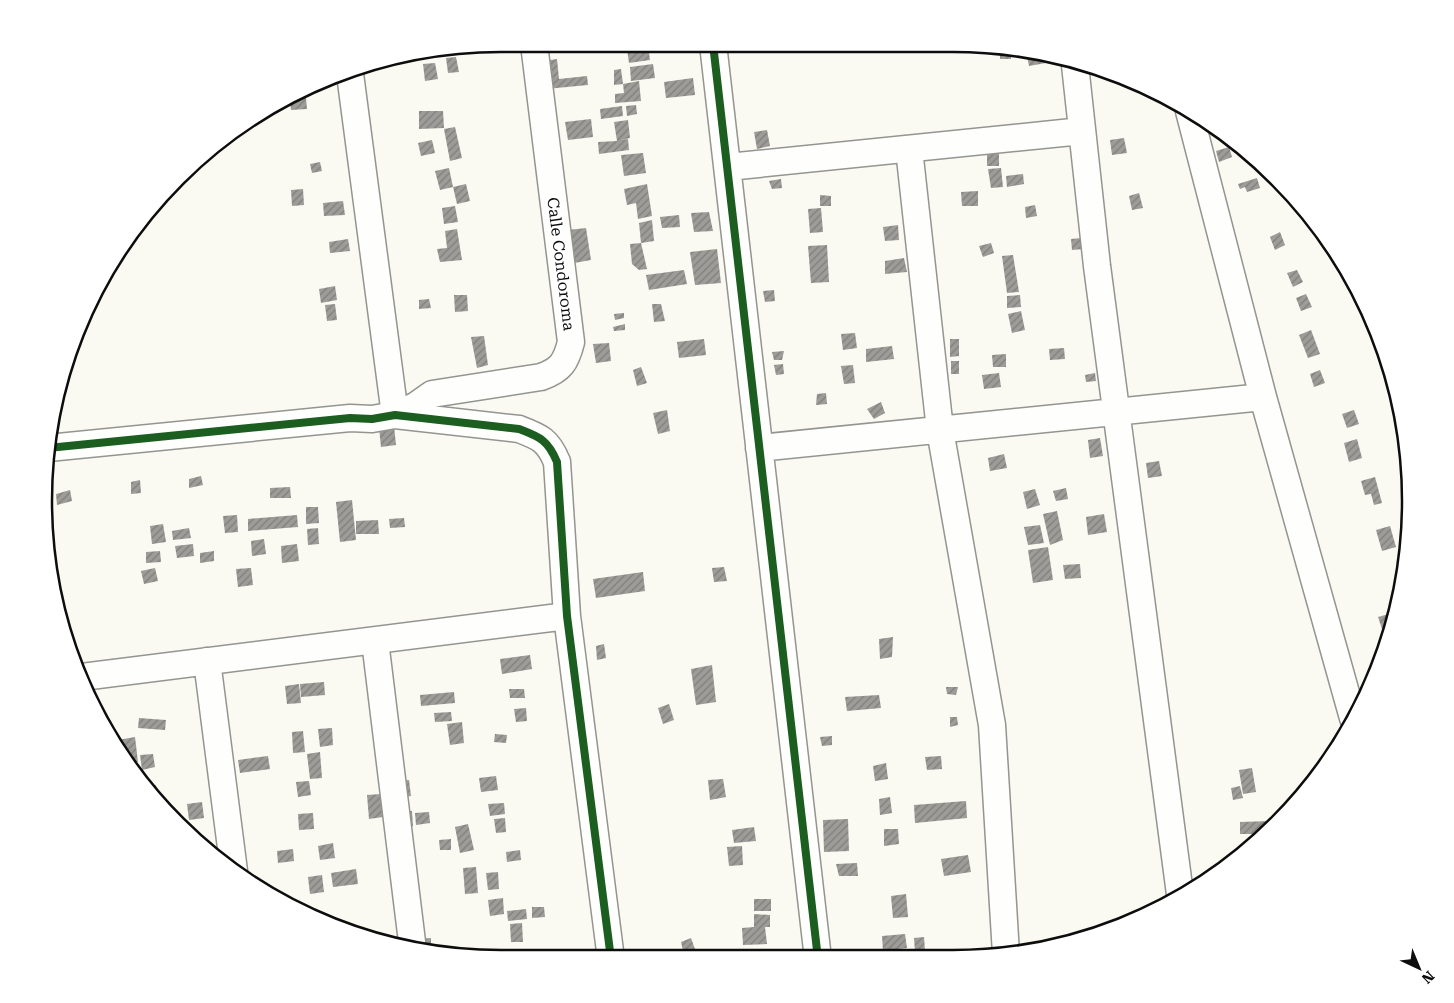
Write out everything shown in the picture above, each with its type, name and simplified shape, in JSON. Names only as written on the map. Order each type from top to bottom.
[{"type":"street","name":"Calle Condoroma","points":[[395,415],[415,406],[432,394],[541,377],[554,372],[564,363],[569,352],[571,342],[535,52]]},
{"type":"street","points":[[714,52],[817,950]]},
{"type":"street","points":[[1076,70],[1097,266],[1179,889]]},
{"type":"street","points":[[351,79],[395,415]]},
{"type":"street","points":[[1192,122],[1263,398],[1350,709]]},
{"type":"street","points":[[728,167],[1082,131]]},
{"type":"street","points":[[908,149],[940,430],[992,725],[1006,948]]},
{"type":"street","points":[[759,448],[1263,398]]},
{"type":"street","points":[[56,447],[350,418],[372,419],[395,415],[519,429],[539,436],[546,442],[557,462],[567,616],[610,950]]},
{"type":"street","points":[[88,676],[567,616]]},
{"type":"street","points":[[375,641],[412,942]]},
{"type":"street","points":[[207,661],[233,861]]},
{"type":"building","points":[[627,52],[649,52],[650,60],[629,63]]},
{"type":"building","points":[[1000,55],[1011,56],[1011,59],[1000,59]]},
{"type":"building","points":[[456,57],[459,72],[448,73],[446,58]]},
{"type":"building","points":[[557,59],[559,79],[587,76],[588,85],[546,89],[544,61]]},
{"type":"building","points":[[1028,59],[1047,63],[1029,66]]},
{"type":"building","points":[[435,63],[438,79],[425,81],[423,64]]},
{"type":"building","points":[[653,64],[655,78],[631,81],[630,67]]},
{"type":"building","points":[[621,69],[623,84],[614,85],[614,70]]},
{"type":"building","points":[[693,78],[695,95],[666,98],[664,82]]},
{"type":"building","points":[[639,81],[641,101],[615,103],[615,94],[624,93],[623,84]]},
{"type":"building","points":[[305,98],[307,109],[291,110],[291,106]]},
{"type":"building","points":[[636,105],[637,114],[627,116],[626,106]]},
{"type":"building","points":[[622,106],[623,116],[601,119],[600,109]]},
{"type":"building","points":[[419,111],[443,111],[444,128],[419,129]]},
{"type":"building","points":[[591,119],[593,137],[568,140],[565,122]]},
{"type":"building","points":[[628,120],[630,138],[621,140],[628,139],[629,150],[599,154],[598,142],[617,141],[614,122]]},
{"type":"building","points":[[455,127],[462,158],[450,161],[444,129]]},
{"type":"building","points":[[767,130],[770,146],[757,149],[754,132]]},
{"type":"building","points":[[1124,138],[1127,153],[1112,155],[1110,140]]},
{"type":"building","points":[[432,140],[435,153],[421,156],[418,143]]},
{"type":"building","points":[[1229,147],[1232,157],[1219,162],[1216,151]]},
{"type":"building","points":[[643,153],[646,173],[624,176],[621,155]]},
{"type":"building","points":[[999,153],[999,166],[987,166],[987,154]]},
{"type":"building","points":[[320,162],[322,171],[312,173],[310,164]]},
{"type":"building","points":[[449,168],[453,187],[440,190],[435,171]]},
{"type":"building","points":[[1001,168],[1003,187],[991,188],[988,169]]},
{"type":"building","points":[[1023,174],[1024,184],[1007,187],[1006,176]]},
{"type":"building","points":[[1257,178],[1260,188],[1247,192],[1245,187],[1240,189],[1238,184]]},
{"type":"building","points":[[781,179],[782,188],[772,189],[769,181]]},
{"type":"building","points":[[466,184],[470,201],[457,204],[453,187]]},
{"type":"building","points":[[647,184],[652,216],[638,219],[636,203],[627,205],[624,189]]},
{"type":"building","points":[[303,189],[304,205],[292,206],[291,190]]},
{"type":"building","points":[[978,191],[978,206],[962,206],[961,192]]},
{"type":"building","points":[[1139,193],[1143,208],[1132,210],[1129,196]]},
{"type":"building","points":[[820,195],[831,196],[831,206],[820,206]]},
{"type":"building","points":[[343,201],[345,215],[324,216],[323,203]]},
{"type":"building","points":[[1035,205],[1037,216],[1026,218],[1025,207]]},
{"type":"building","points":[[455,206],[458,222],[444,224],[442,208]]},
{"type":"building","points":[[821,208],[823,232],[810,233],[808,209]]},
{"type":"building","points":[[709,212],[713,231],[694,232],[691,213]]},
{"type":"building","points":[[679,215],[680,227],[662,228],[660,217]]},
{"type":"building","points":[[652,220],[654,241],[641,243],[639,223]]},
{"type":"building","points":[[898,225],[899,240],[885,241],[883,227]]},
{"type":"building","points":[[586,228],[591,260],[574,263],[568,230]]},
{"type":"building","points":[[457,229],[462,260],[440,262],[437,249],[447,248],[445,231]]},
{"type":"building","points":[[1280,232],[1285,245],[1275,250],[1270,237]]},
{"type":"building","points":[[1081,238],[1083,249],[1072,250],[1071,239]]},
{"type":"building","points":[[348,239],[350,251],[330,253],[329,242]]},
{"type":"building","points":[[641,243],[647,269],[639,270],[632,264],[630,244]]},
{"type":"building","points":[[991,243],[994,253],[983,257],[979,246]]},
{"type":"building","points":[[827,245],[829,282],[811,283],[808,246]]},
{"type":"building","points":[[717,249],[721,283],[695,285],[690,252]]},
{"type":"building","points":[[1013,255],[1019,292],[1007,293],[1002,256]]},
{"type":"building","points":[[904,258],[907,272],[885,274],[885,261]]},
{"type":"building","points":[[684,270],[687,284],[649,290],[646,275]]},
{"type":"building","points":[[1297,270],[1303,282],[1293,287],[1287,273]]},
{"type":"building","points":[[335,286],[337,300],[321,303],[319,289]]},
{"type":"building","points":[[774,290],[775,301],[765,302],[763,291]]},
{"type":"building","points":[[1306,294],[1312,307],[1301,311],[1296,298]]},
{"type":"building","points":[[454,295],[467,295],[468,311],[455,312]]},
{"type":"building","points":[[1020,295],[1021,307],[1007,308],[1007,296]]},
{"type":"building","points":[[429,299],[431,308],[419,309],[419,300]]},
{"type":"building","points":[[335,304],[337,320],[327,321],[325,305]]},
{"type":"building","points":[[652,304],[661,304],[665,321],[654,322]]},
{"type":"building","points":[[1021,311],[1025,330],[1012,333],[1008,314]]},
{"type":"building","points":[[624,313],[624,318],[615,320],[614,314]]},
{"type":"building","points":[[625,324],[625,330],[614,331],[613,327]]},
{"type":"building","points":[[1311,330],[1320,354],[1308,358],[1299,335]]},
{"type":"building","points":[[855,333],[857,348],[843,350],[841,334]]},
{"type":"building","points":[[484,336],[488,365],[477,368],[471,337]]},
{"type":"building","points":[[704,339],[706,355],[679,358],[677,342]]},
{"type":"building","points":[[950,339],[959,339],[959,356],[950,357]]},
{"type":"building","points":[[609,343],[611,361],[596,363],[593,344]]},
{"type":"building","points":[[892,346],[894,359],[866,362],[866,349]]},
{"type":"building","points":[[1064,348],[1065,359],[1050,360],[1049,349]]},
{"type":"building","points":[[784,351],[782,360],[774,360],[772,352]]},
{"type":"building","points":[[1006,354],[1006,367],[993,367],[992,355]]},
{"type":"building","points":[[951,361],[959,361],[959,374],[951,374]]},
{"type":"building","points":[[783,364],[784,374],[776,375],[774,365]]},
{"type":"building","points":[[853,365],[855,383],[844,384],[841,366]]},
{"type":"building","points":[[641,367],[647,383],[637,386],[633,370]]},
{"type":"building","points":[[1320,370],[1325,383],[1314,387],[1310,374]]},
{"type":"building","points":[[999,373],[1001,387],[984,389],[982,375]]},
{"type":"building","points":[[1095,373],[1096,381],[1086,382],[1085,375]]},
{"type":"building","points":[[826,393],[827,404],[816,405],[817,394]]},
{"type":"building","points":[[881,402],[885,413],[874,419],[867,409]]},
{"type":"building","points":[[667,410],[670,431],[658,434],[653,413]]},
{"type":"building","points":[[1354,410],[1359,424],[1347,428],[1342,414]]},
{"type":"building","points":[[394,426],[396,445],[381,447],[379,428]]},
{"type":"building","points":[[1100,438],[1103,456],[1090,458],[1088,440]]},
{"type":"building","points":[[1357,439],[1362,458],[1349,462],[1344,443]]},
{"type":"building","points":[[1004,454],[1007,468],[990,471],[988,458]]},
{"type":"building","points":[[1159,461],[1162,476],[1148,478],[1146,463]]},
{"type":"building","points":[[201,476],[203,485],[189,488],[189,479]]},
{"type":"building","points":[[1375,477],[1382,503],[1374,505],[1371,494],[1365,495],[1361,481]]},
{"type":"building","points":[[140,480],[141,493],[131,494],[131,482]]},
{"type":"building","points":[[290,487],[291,498],[270,498],[270,488]]},
{"type":"building","points":[[1066,488],[1068,499],[1056,501],[1053,491]]},
{"type":"building","points":[[1035,489],[1040,505],[1027,509],[1023,492]]},
{"type":"building","points":[[70,490],[72,501],[57,505],[56,494]]},
{"type":"building","points":[[352,500],[356,540],[340,542],[336,502]]},
{"type":"building","points":[[306,507],[318,507],[319,523],[306,524]]},
{"type":"building","points":[[1057,511],[1063,540],[1050,545],[1043,514]]},
{"type":"building","points":[[1104,514],[1107,532],[1088,535],[1086,517]]},
{"type":"building","points":[[237,515],[238,532],[225,533],[223,516]]},
{"type":"building","points":[[297,515],[298,527],[248,531],[248,519]]},
{"type":"building","points":[[404,518],[405,527],[390,528],[389,519]]},
{"type":"building","points":[[378,520],[379,534],[356,534],[356,521]]},
{"type":"building","points":[[163,524],[166,542],[152,544],[150,526]]},
{"type":"building","points":[[1040,525],[1044,543],[1028,545],[1024,527]]},
{"type":"building","points":[[1390,526],[1396,547],[1382,551],[1376,530]]},
{"type":"building","points":[[189,528],[191,538],[173,540],[172,531]]},
{"type":"building","points":[[318,528],[319,544],[308,545],[307,529]]},
{"type":"building","points":[[264,539],[266,554],[252,556],[251,541]]},
{"type":"building","points":[[193,544],[194,556],[177,558],[175,546]]},
{"type":"building","points":[[297,544],[299,561],[282,563],[281,546]]},
{"type":"building","points":[[1048,547],[1053,580],[1033,583],[1028,550]]},
{"type":"building","points":[[160,551],[161,562],[146,563],[146,552]]},
{"type":"building","points":[[214,551],[214,561],[200,563],[200,553]]},
{"type":"building","points":[[1080,564],[1081,578],[1065,579],[1063,565]]},
{"type":"building","points":[[724,567],[727,581],[714,582],[712,568]]},
{"type":"building","points":[[155,568],[158,581],[144,584],[141,571]]},
{"type":"building","points":[[251,568],[253,585],[238,587],[236,569]]},
{"type":"building","points":[[643,572],[645,591],[596,598],[593,579]]},
{"type":"building","points":[[1387,614],[1383,629],[1382,629],[1378,617]]},
{"type":"building","points":[[893,637],[892,657],[880,659],[879,639]]},
{"type":"building","points":[[604,644],[606,658],[597,660],[596,646]]},
{"type":"building","points":[[530,655],[532,669],[502,674],[500,659]]},
{"type":"building","points":[[712,665],[716,702],[696,705],[691,669]]},
{"type":"building","points":[[324,682],[325,695],[301,697],[300,684]]},
{"type":"building","points":[[299,684],[301,703],[287,704],[285,686]]},
{"type":"building","points":[[946,687],[958,687],[956,695],[947,694]]},
{"type":"building","points":[[509,689],[524,689],[525,698],[510,698]]},
{"type":"building","points":[[454,692],[455,703],[421,706],[420,695]]},
{"type":"building","points":[[879,695],[881,708],[847,711],[845,697]]},
{"type":"building","points":[[669,704],[674,720],[663,724],[658,708]]},
{"type":"building","points":[[526,708],[527,721],[516,722],[514,709]]},
{"type":"building","points":[[451,712],[452,721],[435,722],[434,713]]},
{"type":"building","points":[[950,717],[957,717],[958,725],[950,727]]},
{"type":"building","points":[[139,718],[166,720],[165,730],[138,728]]},
{"type":"building","points":[[462,722],[464,743],[450,745],[447,724]]},
{"type":"building","points":[[332,728],[333,745],[320,747],[318,729]]},
{"type":"building","points":[[303,731],[305,752],[293,753],[292,732]]},
{"type":"building","points":[[495,734],[507,735],[506,743],[494,742]]},
{"type":"building","points":[[832,736],[832,745],[822,746],[820,737]]},
{"type":"building","points":[[135,737],[138,762],[136,762],[121,739]]},
{"type":"building","points":[[320,752],[322,778],[310,779],[307,754]]},
{"type":"building","points":[[153,754],[155,767],[142,770],[140,755]]},
{"type":"building","points":[[268,756],[270,769],[240,773],[238,760]]},
{"type":"building","points":[[941,756],[942,769],[927,770],[925,757]]},
{"type":"building","points":[[886,763],[888,779],[875,781],[873,766]]},
{"type":"building","points":[[1252,768],[1256,792],[1243,794],[1239,770]]},
{"type":"building","points":[[496,776],[498,790],[481,792],[479,778]]},
{"type":"building","points":[[723,779],[726,797],[710,800],[708,780]]},
{"type":"building","points":[[409,780],[411,796],[397,798],[395,781]]},
{"type":"building","points":[[309,781],[311,795],[298,797],[296,782]]},
{"type":"building","points":[[1240,786],[1243,798],[1233,800],[1231,788]]},
{"type":"building","points":[[381,794],[383,817],[369,819],[367,795]]},
{"type":"building","points":[[890,797],[892,813],[880,815],[879,799]]},
{"type":"building","points":[[966,801],[967,818],[915,823],[914,805]]},
{"type":"building","points":[[202,802],[204,818],[189,820],[187,804]]},
{"type":"building","points":[[504,803],[505,814],[490,816],[488,804]]},
{"type":"building","points":[[412,811],[413,826],[402,827],[401,812]]},
{"type":"building","points":[[429,812],[430,823],[416,825],[415,813]]},
{"type":"building","points":[[313,813],[314,829],[299,830],[298,814]]},
{"type":"building","points":[[505,818],[506,832],[496,833],[494,819]]},
{"type":"building","points":[[848,819],[849,851],[824,852],[823,820]]},
{"type":"building","points":[[1268,821],[1254,834],[1240,834],[1240,822]]},
{"type":"building","points":[[468,824],[474,850],[460,853],[455,827]]},
{"type":"building","points":[[754,827],[756,841],[734,843],[732,830]]},
{"type":"building","points":[[884,829],[898,829],[899,844],[884,846]]},
{"type":"building","points":[[451,839],[451,850],[440,850],[439,840]]},
{"type":"building","points":[[333,843],[335,858],[320,860],[318,846]]},
{"type":"building","points":[[742,846],[743,865],[729,866],[727,847]]},
{"type":"building","points":[[293,849],[294,861],[278,863],[277,851]]},
{"type":"building","points":[[520,850],[521,860],[507,862],[506,852]]},
{"type":"building","points":[[968,855],[971,872],[944,876],[941,859]]},
{"type":"building","points":[[857,863],[858,876],[839,876],[836,864]]},
{"type":"building","points":[[476,867],[478,893],[465,894],[463,868]]},
{"type":"building","points":[[356,869],[358,884],[333,887],[331,873]]},
{"type":"building","points":[[498,872],[499,889],[488,890],[486,873]]},
{"type":"building","points":[[322,875],[324,892],[310,894],[308,877]]},
{"type":"building","points":[[906,894],[908,917],[893,918],[891,896]]},
{"type":"building","points":[[503,898],[504,914],[490,916],[488,900]]},
{"type":"building","points":[[754,899],[771,899],[771,911],[754,911]]},
{"type":"building","points":[[532,907],[544,907],[545,917],[532,918]]},
{"type":"building","points":[[526,909],[527,919],[508,921],[507,911]]},
{"type":"building","points":[[754,914],[770,915],[770,927],[765,927],[767,944],[743,945],[742,928],[754,927]]},
{"type":"building","points":[[522,923],[523,942],[511,942],[510,924]]},
{"type":"building","points":[[905,934],[907,948],[883,950],[882,936]]},
{"type":"building","points":[[924,937],[925,950],[915,950],[914,938]]},
{"type":"building","points":[[431,938],[431,945],[416,942],[416,939]]},
{"type":"building","points":[[691,938],[695,950],[683,950],[681,942]]},
{"type":"cycle path","points":[[714,52],[817,950]]},
{"type":"cycle path","points":[[56,447],[350,418],[372,419],[395,415],[519,429],[533,434],[547,444],[557,462],[567,616],[610,950]]}]
